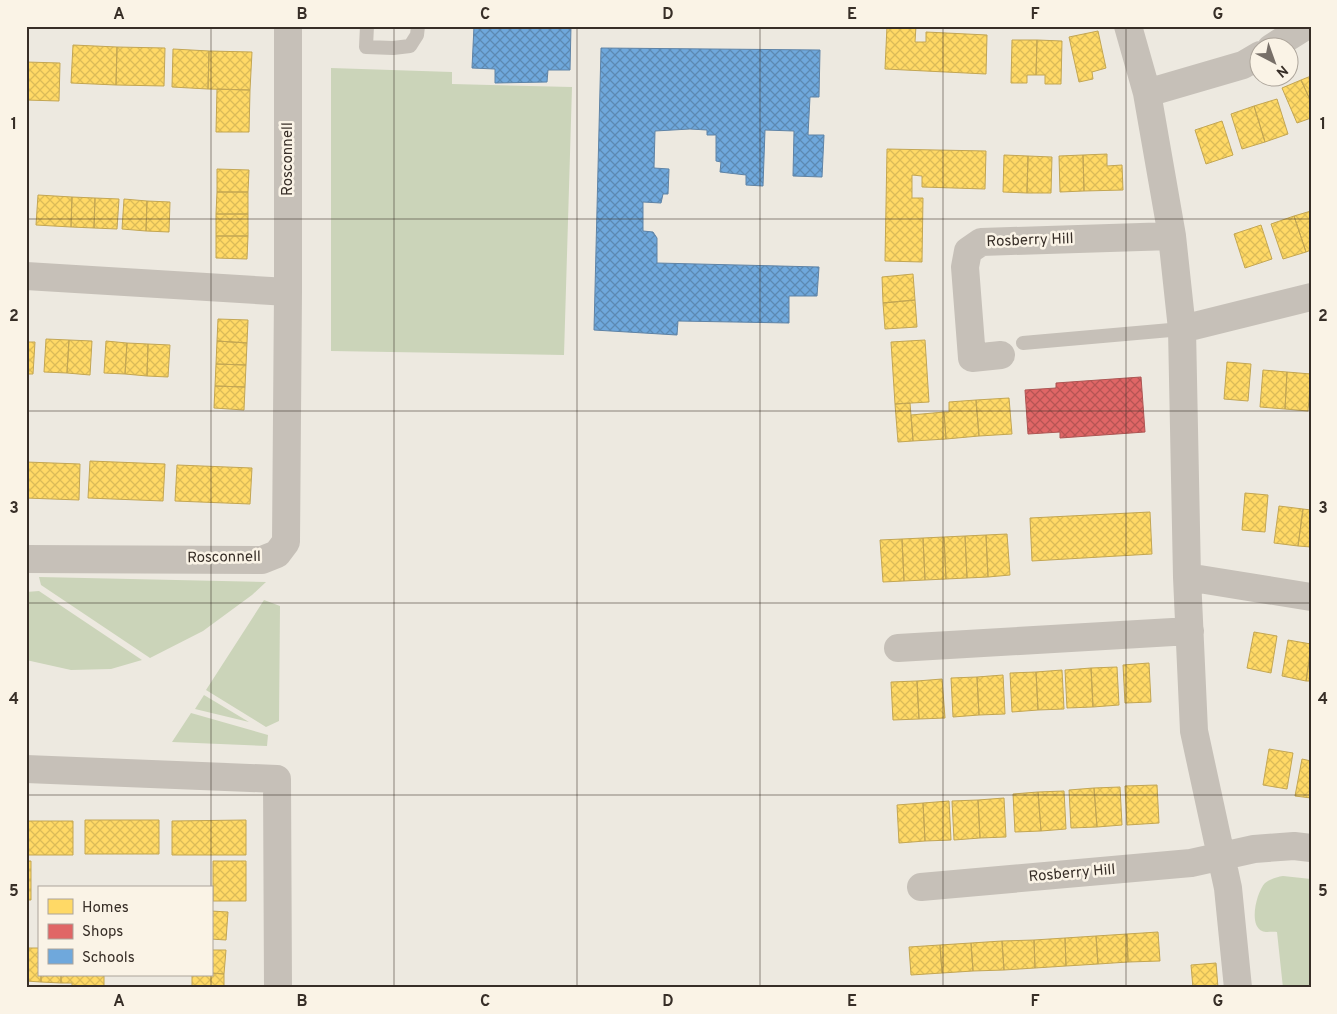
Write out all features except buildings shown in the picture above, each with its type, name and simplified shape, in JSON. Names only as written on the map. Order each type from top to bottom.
[{"type":"street","name":"Rosconnell","points":[[26,559],[262,560],[277,554],[286,542],[288,26]]},
{"type":"street","points":[[1128,26],[1147,93],[1172,236],[1182,329],[1187,577],[1194,731],[1228,888],[1238,988]]},
{"type":"street","points":[[1287,38],[1306,26]]},
{"type":"street","points":[[1147,93],[1242,65],[1250,60]]},
{"type":"street","name":"Rosberry Hill","points":[[1012,349],[972,358],[965,267],[968,252],[981,242],[1172,236]]},
{"type":"street","points":[[26,276],[288,292]]},
{"type":"street","name":"Rosberry Hill","points":[[1182,329],[1311,297]]},
{"type":"street","points":[[1187,577],[1311,597]]},
{"type":"street","points":[[898,648],[1190,631]]},
{"type":"street","points":[[26,769],[277,779],[278,988]]},
{"type":"street","name":"Rosberry Hill","points":[[921,887],[1191,863],[1254,849],[1294,846],[1311,848]]},
{"type":"lane","points":[[367,26],[366,47],[393,48],[410,46],[417,35],[418,26]]},
{"type":"lane","name":"Rosberry Hill","points":[[1012,349],[1182,329]]},
{"type":"green space","points":[[331,68],[452,72],[452,84],[572,87],[564,355],[331,351]]},
{"type":"green space","points":[[39,577],[266,582],[252,595],[203,631],[150,658],[41,585]]},
{"type":"green space","points":[[39,591],[142,660],[111,669],[71,670],[26,660],[26,592]]},
{"type":"green space","points":[[264,600],[280,606],[279,721],[266,727],[206,690]]},
{"type":"green space","points":[[204,695],[249,722],[195,709]]},
{"type":"green space","points":[[191,713],[268,735],[267,746],[172,742]]},
{"type":"green space","points":[[1283,876],[1311,879],[1311,988],[1283,988],[1277,932],[1262,931],[1255,922],[1255,908],[1262,887],[1269,880]]}]
